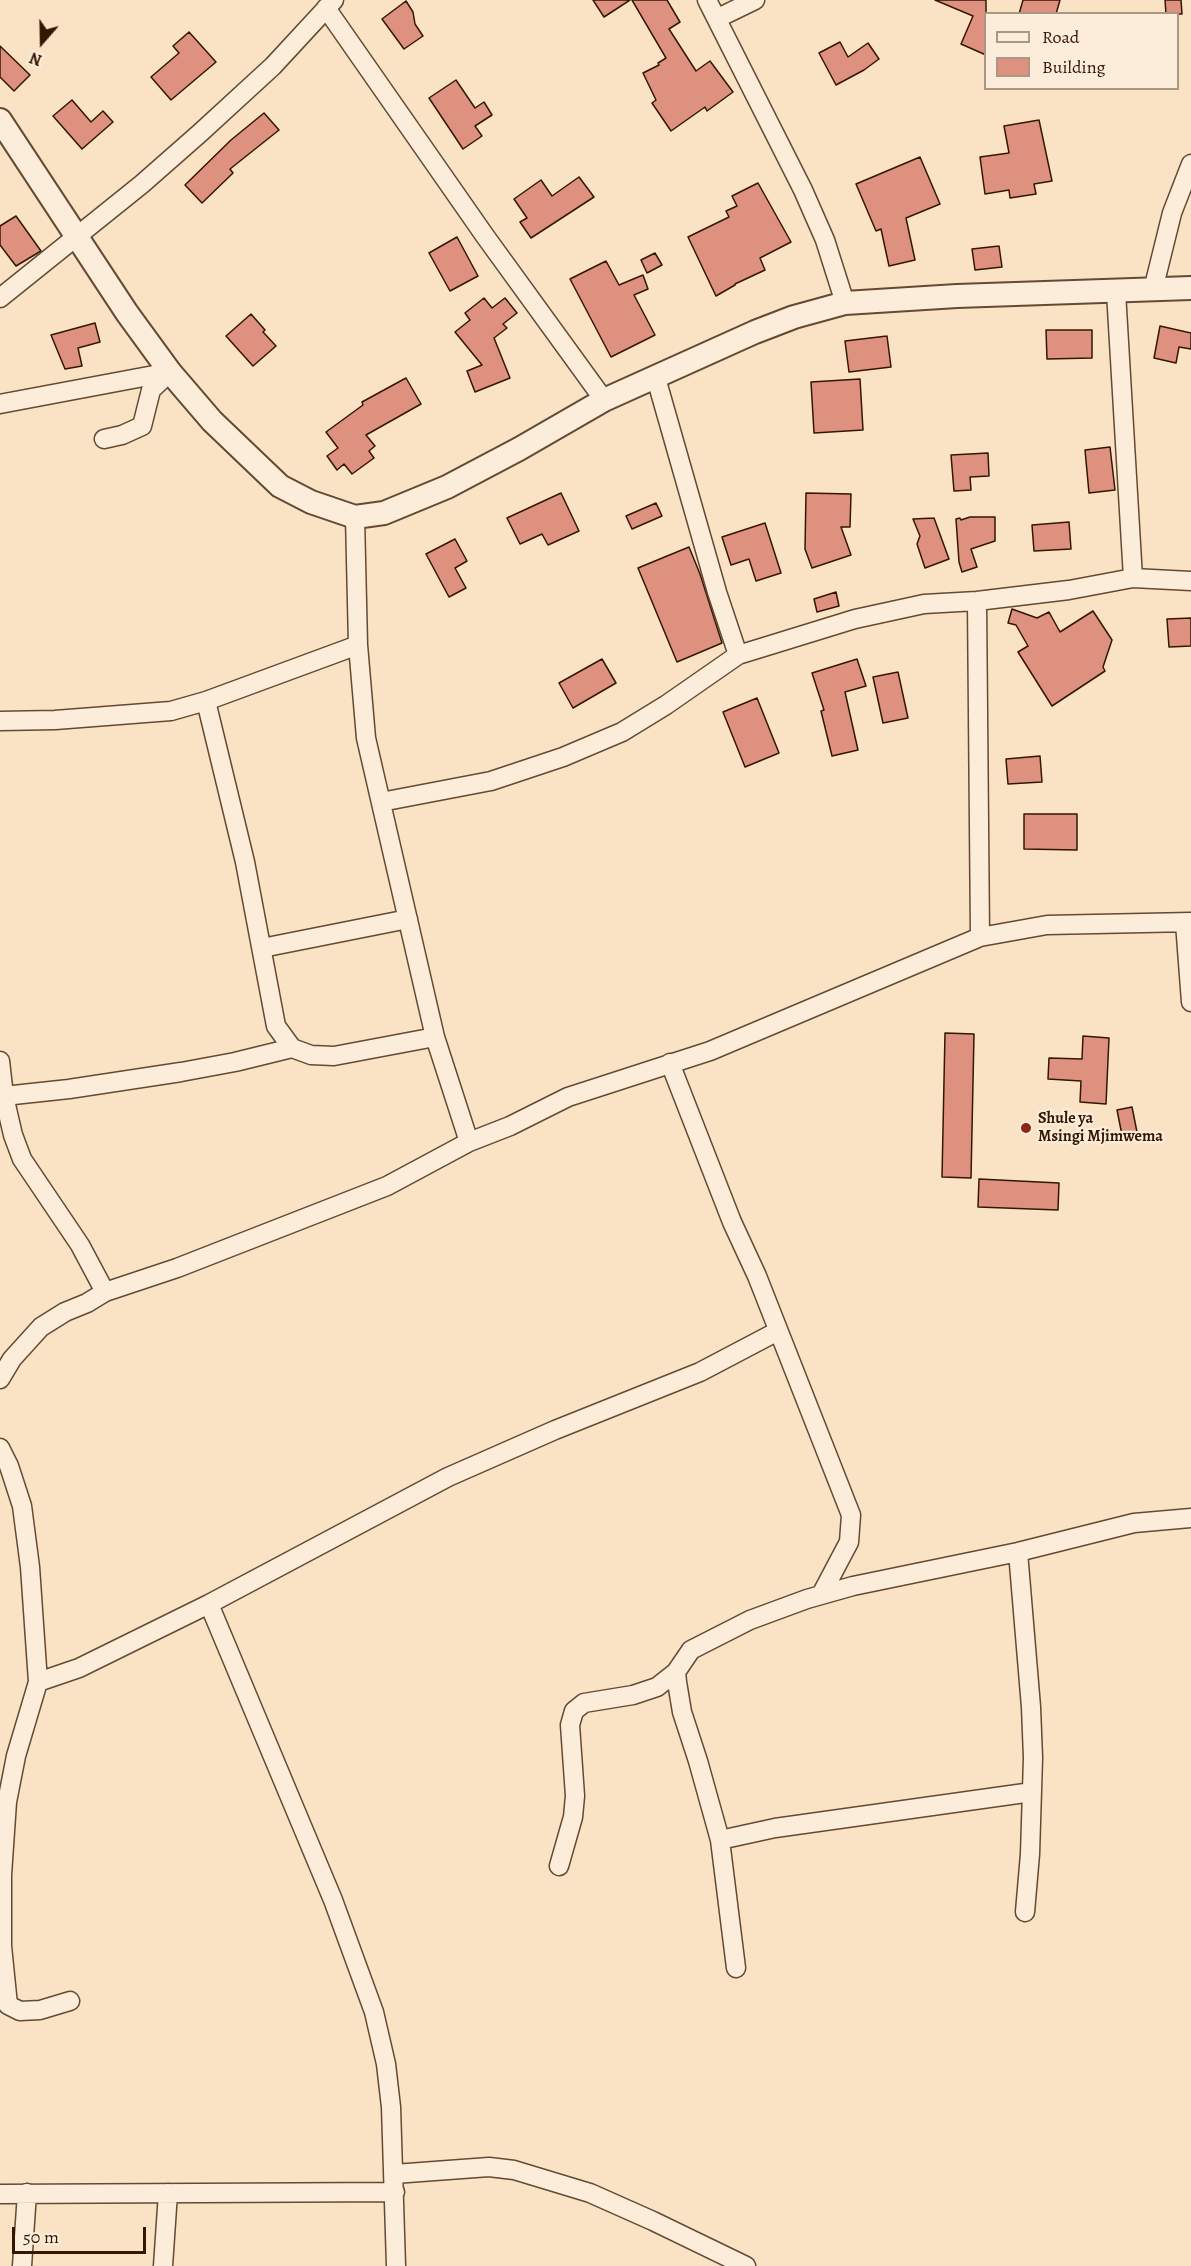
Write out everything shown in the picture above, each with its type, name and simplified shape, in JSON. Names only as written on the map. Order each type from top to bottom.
[{"type":"street","points":[[707,0],[807,200],[825,240],[845,303]]},
{"type":"street","points":[[718,18],[755,0]]},
{"type":"street","points":[[0,298],[142,184],[273,66],[330,4],[485,236],[604,400]]},
{"type":"street","points":[[0,120],[127,313],[170,372],[212,421],[280,486],[311,502],[355,517],[384,513],[447,487],[604,400],[765,328],[794,317],[845,303],[957,296],[1191,288]]},
{"type":"street","points":[[1153,290],[1172,213],[1191,164]]},
{"type":"street","points":[[1116,292],[1133,578]]},
{"type":"street","points":[[0,404],[170,372]]},
{"type":"street","points":[[104,439],[122,435],[142,426],[151,390],[170,372]]},
{"type":"street","points":[[656,378],[714,582],[738,655]]},
{"type":"street","points":[[355,517],[358,645],[366,738],[435,1037],[469,1142]]},
{"type":"street","points":[[381,802],[490,781],[564,757],[622,732],[666,705],[738,655],[855,619],[924,604],[977,601],[1069,590],[1133,578],[1191,581]]},
{"type":"street","points":[[977,601],[980,937]]},
{"type":"street","points":[[0,721],[55,720],[171,711],[206,701],[358,645]]},
{"type":"street","points":[[206,701],[245,862],[276,1026],[292,1048],[311,1055],[334,1056],[435,1037]]},
{"type":"street","points":[[262,948],[408,919]]},
{"type":"street","points":[[0,1379],[12,1359],[41,1327],[105,1292],[177,1268],[387,1186],[469,1142],[510,1126],[568,1097],[710,1051],[980,937],[1047,925],[1188,922],[1191,1002]]},
{"type":"street","points":[[4,1096],[181,1072],[292,1048]]},
{"type":"street","points":[[0,1061],[4,1096],[13,1135],[22,1159],[80,1245],[105,1292]]},
{"type":"street","points":[[670,1063],[732,1222],[757,1276],[850,1515],[849,1542],[821,1595]]},
{"type":"street","points":[[38,1682],[79,1668],[209,1604],[448,1478],[575,1422],[700,1372],[778,1331]]},
{"type":"street","points":[[0,1448],[9,1466],[22,1506],[30,1567],[38,1682],[16,1756],[7,1802],[2,1875],[2,1946],[8,2006],[20,2012],[40,2010],[70,2001]]},
{"type":"street","points":[[559,1866],[573,1817],[575,1796],[570,1725],[574,1712],[584,1703],[633,1695],[657,1686],[676,1672],[691,1650],[715,1636],[750,1620],[821,1595],[885,1578],[1018,1552],[1134,1523],[1191,1518]]},
{"type":"street","points":[[1018,1552],[1031,1707],[1032,1792],[1025,1912]]},
{"type":"street","points":[[209,1604],[333,1900],[374,2012],[386,2064],[391,2107],[396,2266]]},
{"type":"street","points":[[676,1672],[682,1712],[720,1840],[736,1968]]},
{"type":"street","points":[[720,1840],[786,1826],[1032,1792]]},
{"type":"street","points":[[0,2194],[168,2193],[394,2183],[489,2167],[514,2170],[590,2193],[746,2266]]},
{"type":"street","points":[[22,2266],[27,2193]]},
{"type":"street","points":[[163,2266],[168,2193]]},
{"type":"building","points":[[593,0],[630,0],[604,17]]},
{"type":"building","points":[[632,0],[667,0],[680,22],[669,29],[696,71],[710,61],[733,92],[707,111],[705,107],[671,131],[652,103],[656,100],[643,73],[659,65],[658,63],[666,58]]},
{"type":"building","points":[[935,0],[986,0],[984,54],[961,44],[973,16]]},
{"type":"building","points":[[1023,0],[1060,0],[1057,12],[1020,12]]},
{"type":"building","points":[[1165,0],[1181,0],[1182,14],[1166,12]]},
{"type":"building","points":[[406,1],[413,12],[415,24],[423,36],[404,49],[382,19]]},
{"type":"building","points":[[189,32],[216,62],[171,100],[151,77],[179,53],[173,46]]},
{"type":"building","points":[[840,42],[848,57],[868,43],[879,59],[836,85],[819,53]]},
{"type":"building","points":[[0,46],[30,75],[14,91],[0,77]]},
{"type":"building","points":[[456,80],[475,108],[484,102],[492,115],[475,126],[482,136],[463,149],[429,98]]},
{"type":"building","points":[[72,100],[91,122],[103,111],[113,122],[82,149],[53,116]]},
{"type":"building","points":[[264,113],[279,130],[230,169],[233,173],[202,203],[185,185],[231,140]]},
{"type":"building","points":[[1039,120],[1052,181],[1034,184],[1036,194],[1010,198],[1009,190],[985,194],[980,157],[1009,153],[1004,126]]},
{"type":"building","points":[[920,157],[940,204],[906,218],[915,260],[889,266],[881,229],[876,231],[856,184]]},
{"type":"building","points":[[579,177],[594,197],[531,238],[520,222],[527,218],[514,199],[541,180],[552,196]]},
{"type":"building","points":[[758,183],[791,242],[760,258],[765,270],[716,296],[688,237],[729,217],[726,211],[737,206],[732,196]]},
{"type":"building","points":[[16,216],[41,251],[16,266],[0,245],[0,226]]},
{"type":"building","points":[[457,237],[478,276],[450,291],[429,253]]},
{"type":"building","points":[[999,246],[1002,267],[975,270],[972,249]]},
{"type":"building","points":[[655,253],[662,265],[647,273],[641,260]]},
{"type":"building","points":[[606,261],[619,285],[643,275],[648,289],[634,295],[655,335],[611,357],[570,279]]},
{"type":"building","points":[[484,298],[492,308],[505,298],[517,313],[503,324],[507,328],[494,338],[510,378],[475,392],[467,371],[482,365],[455,332],[470,320],[465,313]]},
{"type":"building","points":[[251,314],[276,346],[253,366],[226,336]]},
{"type":"building","points":[[95,323],[100,342],[78,348],[82,366],[65,369],[51,335]]},
{"type":"building","points":[[1160,326],[1191,333],[1191,349],[1179,347],[1176,363],[1154,358]]},
{"type":"building","points":[[1046,330],[1092,330],[1092,358],[1047,359]]},
{"type":"building","points":[[887,336],[891,367],[849,372],[845,341]]},
{"type":"building","points":[[406,378],[421,404],[366,435],[375,446],[369,451],[374,458],[352,474],[344,464],[337,470],[327,456],[338,448],[326,432],[363,405],[362,402]]},
{"type":"building","points":[[860,379],[863,430],[814,433],[811,382]]},
{"type":"building","points":[[1110,447],[1115,490],[1089,493],[1085,450]]},
{"type":"building","points":[[988,453],[989,476],[970,477],[971,490],[954,491],[951,455]]},
{"type":"building","points":[[561,493],[579,531],[548,545],[542,534],[520,544],[507,518]]},
{"type":"building","points":[[806,493],[851,494],[850,527],[841,527],[851,555],[812,568],[805,549]]},
{"type":"building","points":[[656,503],[662,516],[632,529],[626,516]]},
{"type":"building","points":[[995,517],[995,541],[971,549],[977,567],[962,572],[959,562],[956,519]]},
{"type":"building","points":[[934,518],[949,559],[925,568],[917,544],[920,536],[913,519]]},
{"type":"building","points":[[1069,522],[1071,549],[1034,551],[1032,525]]},
{"type":"building","points":[[765,523],[781,573],[756,581],[749,559],[731,565],[722,537]]},
{"type":"building","points":[[455,539],[467,561],[455,568],[466,588],[449,597],[426,554]]},
{"type":"building","points":[[689,547],[722,643],[677,662],[638,568]]},
{"type":"building","points":[[836,592],[839,606],[817,612],[814,599]]},
{"type":"building","points":[[1012,609],[1037,618],[1049,612],[1060,632],[1093,611],[1112,640],[1103,667],[1105,671],[1052,706],[1018,652],[1028,646],[1016,625],[1008,623]]},
{"type":"building","points":[[1191,618],[1191,646],[1169,647],[1167,619]]},
{"type":"building","points":[[602,659],[616,683],[573,708],[559,683]]},
{"type":"building","points":[[857,659],[866,686],[845,692],[858,750],[832,756],[821,711],[824,710],[812,673]]},
{"type":"building","points":[[898,672],[908,718],[883,723],[873,677]]},
{"type":"building","points":[[757,698],[779,753],[745,767],[723,712]]},
{"type":"building","points":[[1040,756],[1042,782],[1008,784],[1006,759]]},
{"type":"building","points":[[1024,814],[1077,814],[1077,850],[1024,849]]},
{"type":"building","points":[[945,1033],[974,1034],[971,1178],[942,1177]]},
{"type":"building","points":[[1083,1036],[1109,1038],[1106,1104],[1080,1102],[1081,1081],[1048,1079],[1049,1058],[1082,1059]]},
{"type":"building","points":[[1132,1107],[1137,1132],[1122,1135],[1117,1110]]},
{"type":"building","points":[[979,1179],[1059,1183],[1058,1210],[978,1207]]},
{"type":"place","name":"Shule ya Msingi Mjimwema","points":[[1026,1128]]}]
